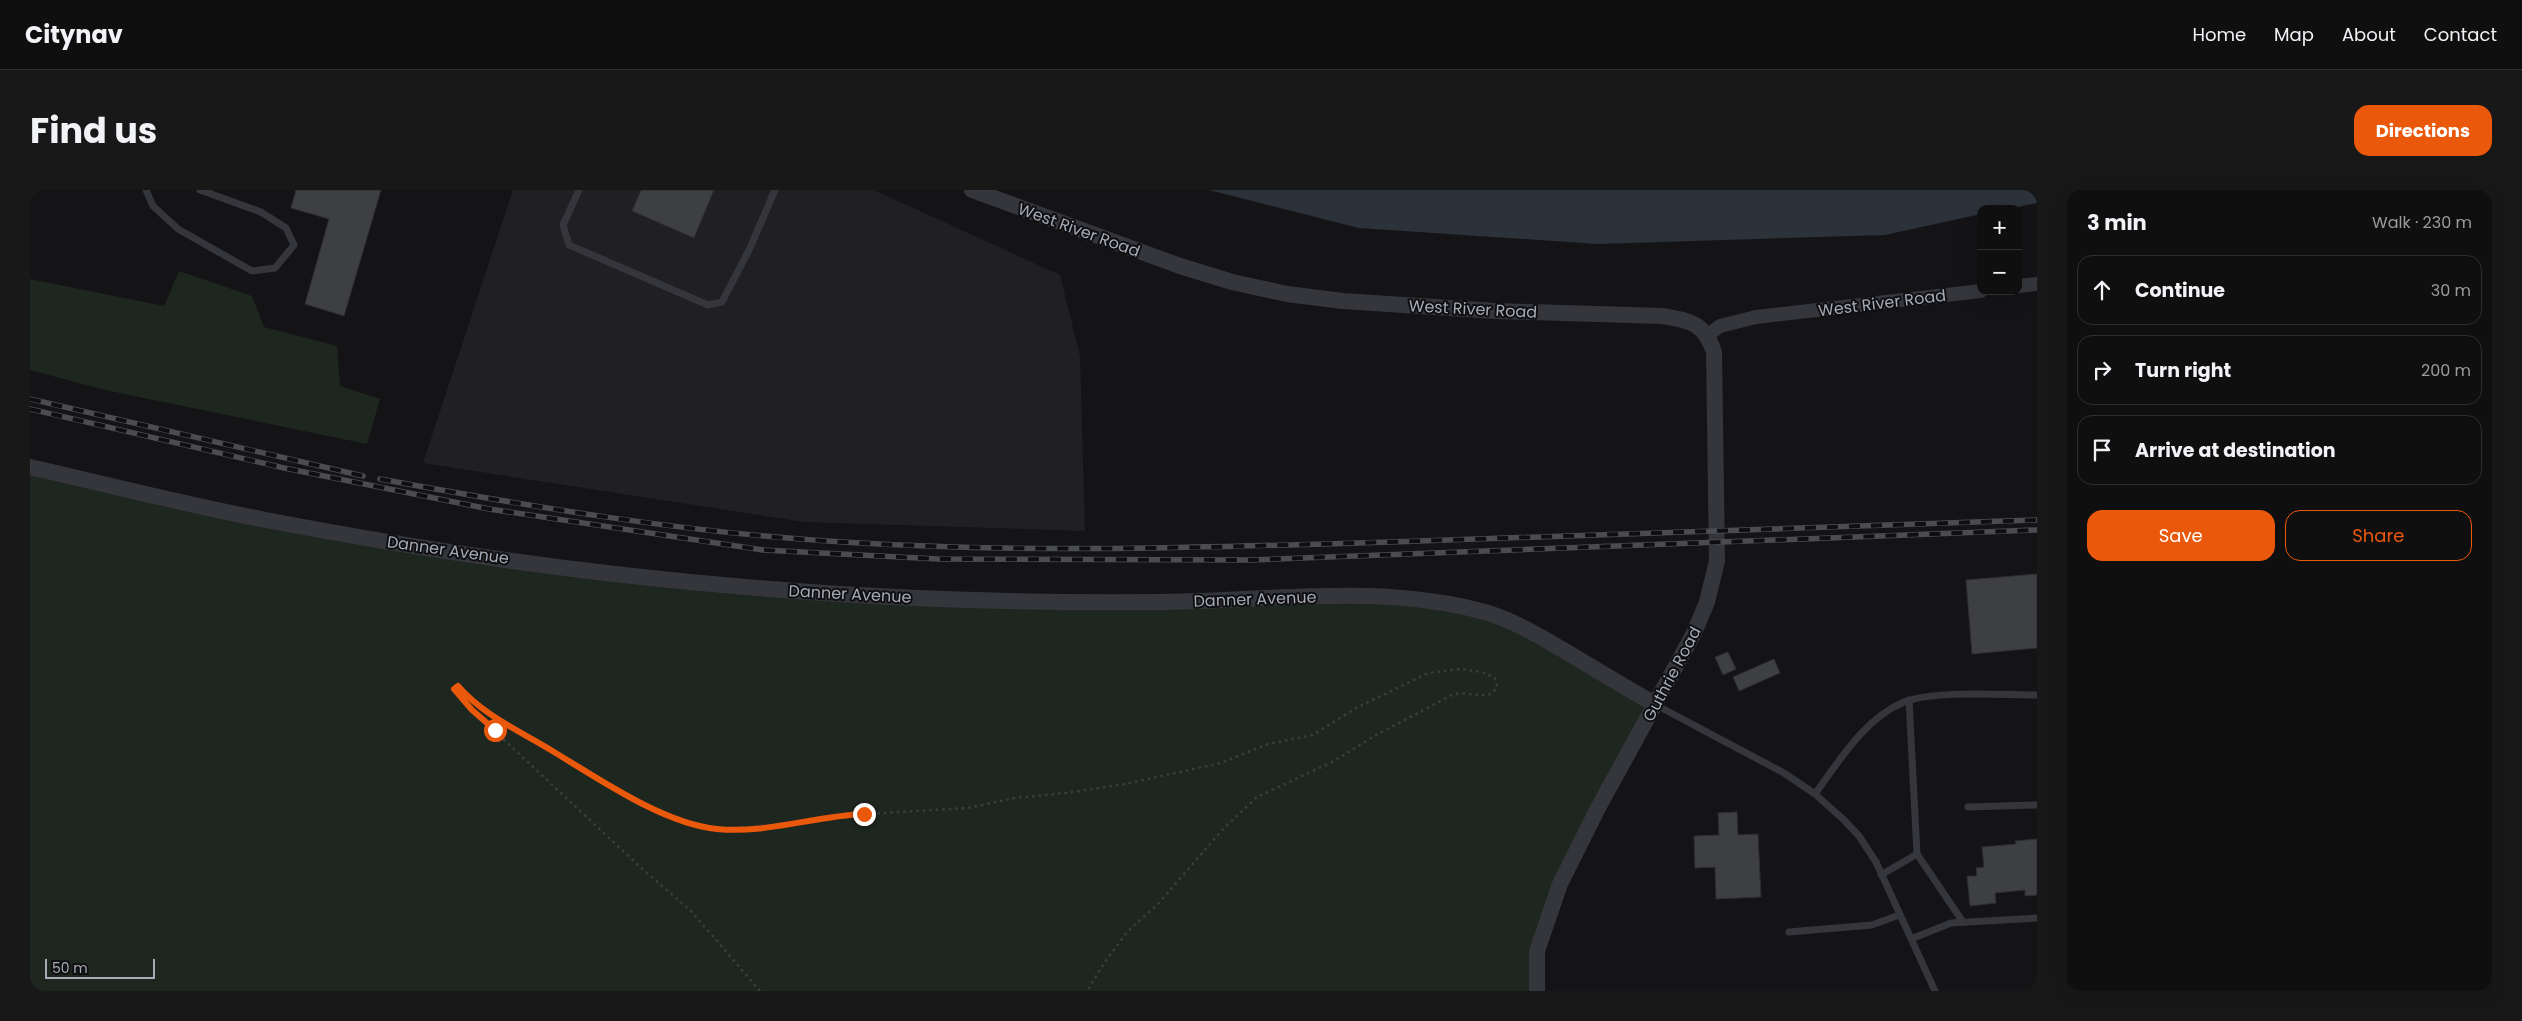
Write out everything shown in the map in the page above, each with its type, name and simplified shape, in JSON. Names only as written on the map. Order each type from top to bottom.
[{"type":"street","name":"West River Road","points":[[972,190],[1180,266],[1259,289],[1315,298],[1442,308],[1662,316],[1688,320],[1701,327],[1708,335],[1720,326],[1756,316],[1977,291]]},
{"type":"street","points":[[2022,286],[2037,284]]},
{"type":"street","name":"Guthrie Road","points":[[1537,991],[1536,951],[1554,898],[1598,808],[1694,633],[1707,602],[1717,561],[1714,352],[1708,335]]},
{"type":"street","name":"Danner Avenue","points":[[30,467],[264,520],[366,538],[560,567],[743,587],[854,595],[1034,602],[1159,602],[1364,596],[1440,602],[1491,614],[1529,630],[1656,704]]},
{"type":"lane","points":[[146,190],[153,206],[178,229],[252,271],[275,268],[294,245],[286,228],[261,212],[200,190]]},
{"type":"lane","points":[[579,190],[563,225],[569,245],[708,305],[722,302],[750,248],[775,190]]},
{"type":"lane","points":[[1815,794],[1864,730],[1883,715],[1909,700],[1942,696],[2037,695]]},
{"type":"lane","points":[[1909,700],[1917,854],[1963,922]]},
{"type":"lane","points":[[1656,704],[1784,773],[1815,794],[1859,836],[1881,874],[1935,991]]},
{"type":"lane","points":[[1968,807],[2037,805]]},
{"type":"lane","points":[[1881,874],[1917,854]]},
{"type":"lane","points":[[1789,932],[1872,925],[1900,915]]},
{"type":"lane","points":[[1911,940],[1942,925],[2037,918]]},
{"type":"path","points":[[760,991],[691,911],[638,865],[472,710],[454,689],[458,686],[494,718],[660,812],[706,827],[725,829],[784,824],[832,816],[967,808],[1015,798],[1125,784],[1221,762],[1268,744],[1313,736],[1356,708],[1428,672],[1460,669],[1482,672],[1495,678],[1497,686],[1492,693],[1485,695],[1461,692],[1452,695],[1334,761],[1257,797],[1223,829],[1156,906],[1128,931],[1104,963],[1087,991]]},
{"type":"shaded area","points":[[513,190],[874,190],[1060,275],[1080,356],[1085,531],[804,522],[423,463]]},
{"type":"shaded area","points":[[1209,190],[2037,190],[2037,203],[2022,206],[1977,205],[1977,215],[1885,235],[1598,244],[1359,228]]},
{"type":"shaded area","points":[[179,271],[252,296],[264,327],[337,346],[340,386],[380,399],[367,444],[105,390],[30,370],[30,279],[164,306]]},
{"type":"shaded area","points":[[30,467],[366,538],[854,595],[1365,596],[1491,614],[1656,705],[1551,906],[1537,991],[30,991]]},
{"type":"building","points":[[296,190],[381,190],[344,316],[305,304],[329,219],[291,208]]},
{"type":"building","points":[[641,190],[714,190],[694,238],[632,211]]},
{"type":"building","points":[[2037,574],[2037,648],[1972,654],[1966,580]]},
{"type":"building","points":[[1728,652],[1736,669],[1723,675],[1715,657]]},
{"type":"building","points":[[1774,659],[1780,673],[1739,691],[1733,677]]},
{"type":"building","points":[[1737,812],[1738,835],[1758,834],[1761,897],[1716,899],[1715,867],[1695,868],[1694,836],[1719,835],[1718,813]]},
{"type":"building","points":[[2037,839],[2037,895],[2025,896],[2025,890],[1995,893],[1996,903],[1970,906],[1967,876],[1977,876],[1976,868],[1984,867],[1982,847],[2016,844],[2015,841]]},
{"type":"railway","points":[[30,399],[363,476]]},
{"type":"railway","points":[[30,409],[284,468],[489,509],[763,550],[938,559],[1251,560],[2037,530]]},
{"type":"railway","points":[[380,479],[610,518],[726,532],[843,542],[987,548],[1059,549],[1275,545],[2037,520]]},
{"type":"route","points":[[495,730],[472,710],[454,689],[458,686],[494,718],[520,731],[589,774],[660,812],[683,820],[716,829],[725,829],[864,814]]}]
